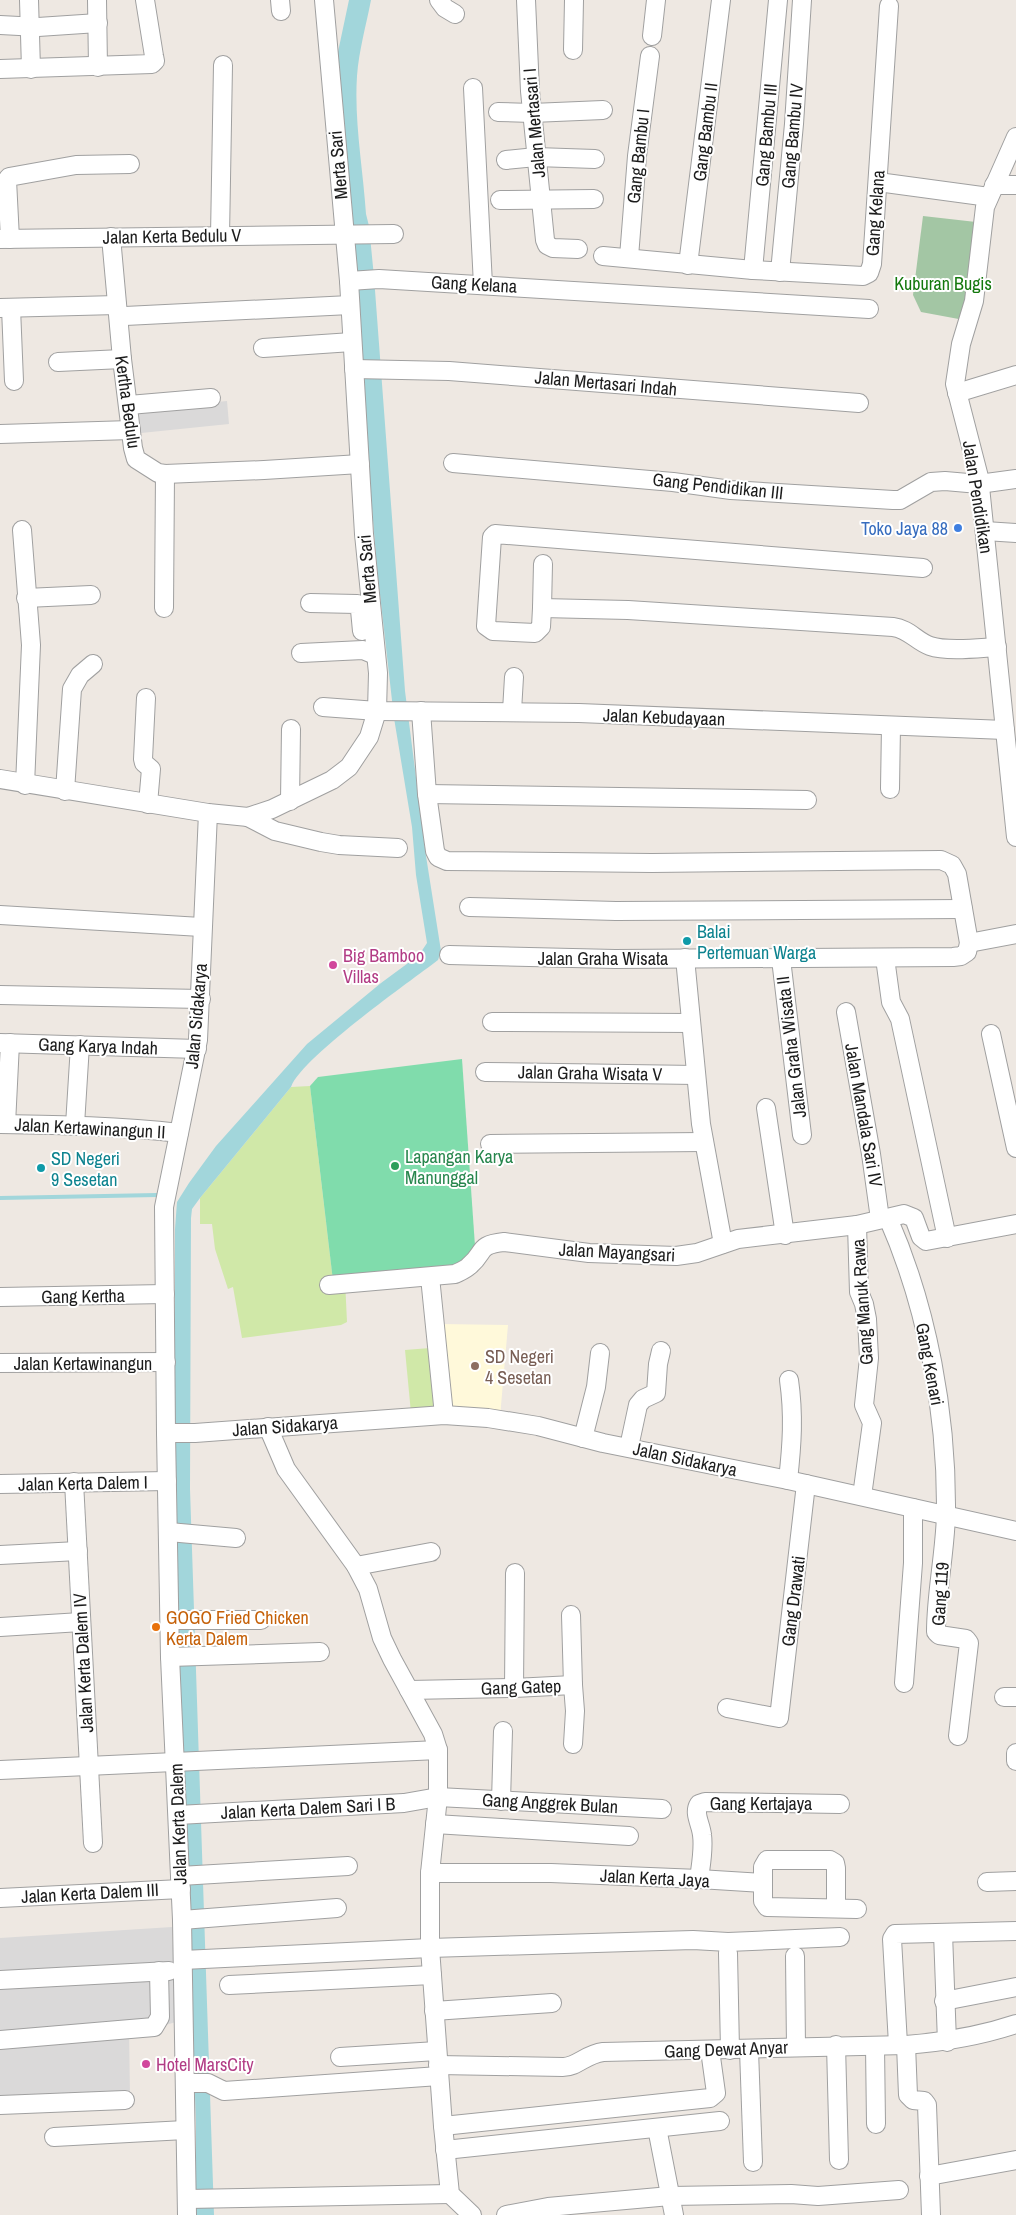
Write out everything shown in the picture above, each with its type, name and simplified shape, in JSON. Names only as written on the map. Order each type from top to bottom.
[{"type":"street","points":[[29,0],[30,69]]},
{"type":"street","points":[[97,0],[98,67]]},
{"type":"street","points":[[0,69],[146,66],[155,61],[145,0]]},
{"type":"street","name":"Merta Sari","points":[[0,779],[25,785],[148,804],[248,817],[290,801],[332,780],[349,767],[384,710],[378,695],[369,653],[356,369],[350,305],[351,281],[324,0]]},
{"type":"street","points":[[439,0],[445,8],[456,14]]},
{"type":"street","name":"Jalan Mertasari I","points":[[526,0],[532,113],[547,245],[552,248],[578,249]]},
{"type":"street","points":[[573,50],[574,0]]},
{"type":"street","points":[[652,36],[656,0]]},
{"type":"street","name":"Gang Bambu II","points":[[688,265],[721,0]]},
{"type":"street","name":"Gang Bambu III","points":[[753,270],[778,0]]},
{"type":"street","name":"Gang Bambu IV","points":[[780,272],[794,124],[802,0]]},
{"type":"street","name":"Gang Kelana","points":[[603,256],[780,272],[863,276],[869,273],[872,264],[890,6]]},
{"type":"street","points":[[0,25],[29,26],[98,23]]},
{"type":"street","name":"Gang Bambu I","points":[[629,257],[637,156],[650,56]]},
{"type":"street","points":[[220,236],[223,65]]},
{"type":"street","points":[[473,88],[483,285]]},
{"type":"street","points":[[498,112],[532,113],[603,110]]},
{"type":"street","name":"Jalan Pendidikan","points":[[1016,138],[985,207],[981,228],[974,302],[961,344],[955,384],[979,484],[1013,793],[1016,837]]},
{"type":"street","points":[[506,160],[536,158],[595,159]]},
{"type":"street","points":[[5,239],[7,180],[9,176],[76,165],[130,164]]},
{"type":"street","points":[[878,182],[991,191],[1016,185]]},
{"type":"street","points":[[500,200],[594,199]]},
{"type":"street","name":"Jalan Kerta Bedulu V","points":[[5,239],[394,234]]},
{"type":"street","name":"Kertha Bedulu","points":[[111,237],[121,310],[122,359],[136,459],[158,473],[165,474],[360,464]]},
{"type":"street","name":"Gang Kelana","points":[[351,281],[379,279],[869,309]]},
{"type":"street","points":[[14,381],[6,308],[121,310],[350,305]]},
{"type":"street","points":[[263,348],[352,342]]},
{"type":"street","points":[[58,362],[122,359]]},
{"type":"street","name":"Jalan Mertasari Indah","points":[[356,369],[449,371],[858,403]]},
{"type":"street","points":[[957,393],[1016,375]]},
{"type":"street","points":[[129,405],[211,398]]},
{"type":"street","points":[[0,434],[131,430]]},
{"type":"street","name":"Gang Pendidikan III","points":[[453,463],[672,482],[731,490],[893,500],[900,500],[931,482],[945,481],[979,484],[1016,479]]},
{"type":"street","points":[[164,608],[165,474]]},
{"type":"street","points":[[22,530],[31,645],[25,785]]},
{"type":"street","points":[[985,531],[1016,533]]},
{"type":"street","points":[[543,564],[541,627],[534,633],[493,631],[486,626],[492,537],[495,534],[923,568]]},
{"type":"street","points":[[26,598],[90,595]]},
{"type":"street","points":[[301,653],[369,653],[357,604],[310,603]]},
{"type":"street","points":[[542,608],[628,610],[893,627],[905,630],[922,642],[938,648],[997,648]]},
{"type":"street","points":[[65,791],[72,689],[80,675],[93,664]]},
{"type":"street","points":[[512,712],[514,677]]},
{"type":"street","points":[[146,698],[143,759],[144,763],[151,769],[148,804]]},
{"type":"street","name":"Jalan Kebudayaan","points":[[323,707],[1005,730]]},
{"type":"street","points":[[418,710],[427,794],[435,852],[438,858],[447,861],[652,863],[941,860],[952,865],[957,874],[969,943]]},
{"type":"street","points":[[890,789],[891,726]]},
{"type":"street","points":[[290,801],[291,729]]},
{"type":"street","points":[[427,794],[807,800]]},
{"type":"street","name":"Jalan Sidakarya","points":[[208,813],[202,927],[201,999],[197,1049],[164,1206],[169,1434],[444,1415],[511,1421],[1016,1531]]},
{"type":"street","points":[[248,817],[275,831],[321,842],[339,845],[398,848]]},
{"type":"street","points":[[469,907],[529,910],[963,909]]},
{"type":"street","points":[[0,915],[202,927]]},
{"type":"street","name":"Jalan Graha Wisata","points":[[449,955],[615,959],[961,956],[967,952],[969,943],[1016,934]]},
{"type":"street","points":[[685,958],[704,1142],[723,1244]]},
{"type":"street","points":[[885,958],[891,1002],[900,1019],[947,1238]]},
{"type":"street","name":"Jalan Graha Wisata II","points":[[781,959],[802,1135]]},
{"type":"street","points":[[0,995],[201,999]]},
{"type":"street","name":"Jalan Mandala Sari IV","points":[[846,1012],[884,1218]]},
{"type":"street","points":[[492,1022],[691,1023]]},
{"type":"street","points":[[990,1034],[1016,1148]]},
{"type":"street","points":[[3,1124],[5,1043]]},
{"type":"street","name":"Gang Karya Indah","points":[[5,1043],[197,1049]]},
{"type":"street","points":[[75,1125],[80,1045]]},
{"type":"street","name":"Jalan Graha Wisata V","points":[[485,1072],[696,1075]]},
{"type":"street","points":[[766,1108],[785,1235]]},
{"type":"street","name":"Jalan Kertawinangun II","points":[[3,1124],[132,1127],[179,1133]]},
{"type":"street","points":[[490,1144],[704,1142]]},
{"type":"street","name":"Jalan Mayangsari","points":[[329,1285],[454,1274],[470,1266],[485,1246],[504,1242],[588,1252],[668,1256],[697,1253],[738,1239],[785,1235],[857,1225],[904,1214],[914,1218],[923,1240],[930,1241],[1016,1224]]},
{"type":"street","name":"Gang Kenari","points":[[884,1218],[913,1286],[928,1342],[943,1438],[946,1515]]},
{"type":"street","name":"Gang Manuk Rawa","points":[[857,1225],[859,1292],[867,1319],[869,1358],[864,1406],[872,1423],[862,1496]]},
{"type":"street","points":[[430,1277],[444,1415]]},
{"type":"street","name":"Gang Kertha","points":[[0,1297],[165,1294]]},
{"type":"street","points":[[629,1447],[638,1405],[643,1399],[656,1394],[658,1364],[662,1351]]},
{"type":"street","points":[[583,1438],[596,1387],[600,1353]]},
{"type":"street","name":"Jalan Kertawinangun","points":[[0,1363],[166,1362]]},
{"type":"street","points":[[788,1480],[793,1434],[793,1411],[789,1380]]},
{"type":"street","points":[[268,1427],[286,1469],[356,1566],[368,1589],[382,1638],[400,1677],[432,1734],[438,1750],[438,1797],[430,1873],[430,1948],[442,2126],[450,2194],[472,2215]]},
{"type":"street","name":"Jalan Kerta Dalem","points":[[169,1434],[167,1482],[171,1532],[172,1621],[184,1920],[188,2083],[185,2130],[189,2204]]},
{"type":"street","name":"Jalan Kerta Dalem IV","points":[[74,1482],[91,1765],[93,1843]]},
{"type":"street","name":"Jalan Kerta Dalem I","points":[[0,1484],[167,1482]]},
{"type":"street","name":"Gang Drawati","points":[[727,1708],[779,1718],[806,1484]]},
{"type":"street","points":[[904,1683],[913,1563],[913,1508]]},
{"type":"street","name":"Gang 119","points":[[946,1515],[936,1632],[939,1635],[967,1640],[969,1643],[958,1736]]},
{"type":"street","points":[[171,1532],[236,1538]]},
{"type":"street","points":[[0,1555],[78,1551]]},
{"type":"street","points":[[356,1566],[431,1552]]},
{"type":"street","points":[[514,1688],[515,1573]]},
{"type":"street","points":[[571,1615],[573,1684]]},
{"type":"street","points":[[172,1621],[261,1620]]},
{"type":"street","points":[[0,1627],[81,1622]]},
{"type":"street","points":[[174,1658],[320,1652]]},
{"type":"street","name":"Gang Gatep","points":[[409,1690],[514,1688],[573,1684],[575,1711],[572,1744]]},
{"type":"street","points":[[501,1801],[503,1731]]},
{"type":"street","points":[[0,1770],[204,1759],[438,1750]]},
{"type":"street","points":[[1016,1754],[1016,1762]]},
{"type":"street","name":"Gang Anggrek Bulan","points":[[438,1797],[662,1809]]},
{"type":"street","name":"Jalan Kerta Dalem Sari I B","points":[[180,1815],[404,1803],[438,1797]]},
{"type":"street","name":"Gang Kertajaya","points":[[699,1878],[703,1842],[701,1824],[696,1810],[699,1804],[705,1802],[840,1804]]},
{"type":"street","points":[[435,1824],[629,1836]]},
{"type":"street","points":[[836,1908],[835,1863],[829,1860],[767,1860],[763,1867],[762,1883],[763,1901],[767,1907],[857,1909]]},
{"type":"street","name":"Jalan Kerta Dalem III","points":[[0,1898],[182,1880],[210,1873],[348,1866]]},
{"type":"street","name":"Jalan Kerta Jaya","points":[[430,1873],[551,1873],[699,1878],[762,1883]]},
{"type":"street","points":[[987,1882],[1016,1881]]},
{"type":"street","points":[[184,1920],[337,1908]]},
{"type":"street","points":[[931,2215],[927,2105],[924,2101],[913,2100],[908,2095],[893,1936],[901,1933],[1016,1931]]},
{"type":"street","points":[[943,1933],[947,2042]]},
{"type":"street","points":[[0,1980],[159,1971],[184,1964],[210,1960],[430,1948],[693,1940],[728,1942],[840,1937]]},
{"type":"street","points":[[728,1953],[730,2050]]},
{"type":"street","points":[[795,1956],[796,2047]]},
{"type":"street","points":[[0,2040],[154,2027],[160,2017],[159,1971]]},
{"type":"street","points":[[229,1985],[432,1975]]},
{"type":"street","points":[[944,2001],[1016,1987]]},
{"type":"street","points":[[434,2010],[552,2003]]},
{"type":"street","name":"Gang Dewat Anyar","points":[[438,2064],[569,2067],[593,2053],[749,2050],[947,2042],[1016,2024]]},
{"type":"street","points":[[836,2045],[839,2160]]},
{"type":"street","points":[[875,2046],[876,2124]]},
{"type":"street","points":[[442,2126],[710,2098],[716,2093],[710,2050]]},
{"type":"street","points":[[749,2050],[753,2162]]},
{"type":"street","points":[[340,2057],[438,2064]]},
{"type":"street","points":[[188,2083],[208,2083],[224,2092],[438,2064]]},
{"type":"street","points":[[0,2104],[125,2100]]},
{"type":"street","points":[[445,2150],[720,2122]]},
{"type":"street","points":[[657,2128],[674,2215]]},
{"type":"street","points":[[54,2137],[185,2130]]},
{"type":"street","points":[[930,2176],[1016,2160]]},
{"type":"street","points":[[506,2215],[548,2207],[670,2196],[790,2194],[818,2196],[899,2190]]},
{"type":"street","points":[[189,2204],[216,2199],[450,2194]]},
{"type":"shaded area","points":[[227,401],[229,424],[141,433],[138,410]]},
{"type":"shaded area","name":"SD Negeri 4 Sesetan","points":[[440,1324],[508,1325],[500,1417],[452,1408]]},
{"type":"shaded area","points":[[172,1927],[176,2022],[162,2026],[129,2026],[130,2097],[0,2101],[0,1938]]},
{"type":"green space","name":"Kuburan Bugis","points":[[923,216],[976,222],[964,320],[921,312],[913,295]]},
{"type":"green space","name":"Lapangan Karya Manunggal","points":[[462,1059],[475,1246],[465,1266],[333,1281],[310,1086],[318,1077]]},
{"type":"green space","points":[[310,1086],[333,1281],[345,1280],[347,1322],[341,1325],[242,1338],[233,1287],[228,1289],[215,1249],[212,1224],[200,1224],[200,1198],[291,1087]]},
{"type":"green space","points":[[430,1348],[436,1410],[411,1413],[405,1350]]},
{"type":"water","points":[[349,0],[371,0],[358,66],[356,93],[358,128],[374,277],[405,691],[426,856],[441,951],[438,960],[357,1021],[314,1058],[299,1074],[291,1087],[192,1209],[190,1489],[214,2215],[196,2215],[196,2124],[175,1563],[175,1229],[177,1202],[216,1146],[307,1044],[381,983],[419,955],[427,943],[416,875],[412,827],[394,718],[377,568],[335,66]]},
{"type":"waterway","points":[[0,1198],[157,1195]]},
{"type":"place","name":"Toko Jaya 88","points":[[958,528]]},
{"type":"place","name":"Balai Pertemuan Warga","points":[[687,941]]},
{"type":"place","name":"Big Bamboo Villas","points":[[333,965]]},
{"type":"place","name":"Lapangan Karya Manunggal","points":[[395,1166]]},
{"type":"place","name":"SD Negeri 9 Sesetan","points":[[41,1168]]},
{"type":"place","name":"SD Negeri 4 Sesetan","points":[[475,1366]]},
{"type":"place","name":"GOGO Fried Chicken Kerta Dalem","points":[[156,1627]]},
{"type":"place","name":"Hotel MarsCity","points":[[146,2064]]}]
